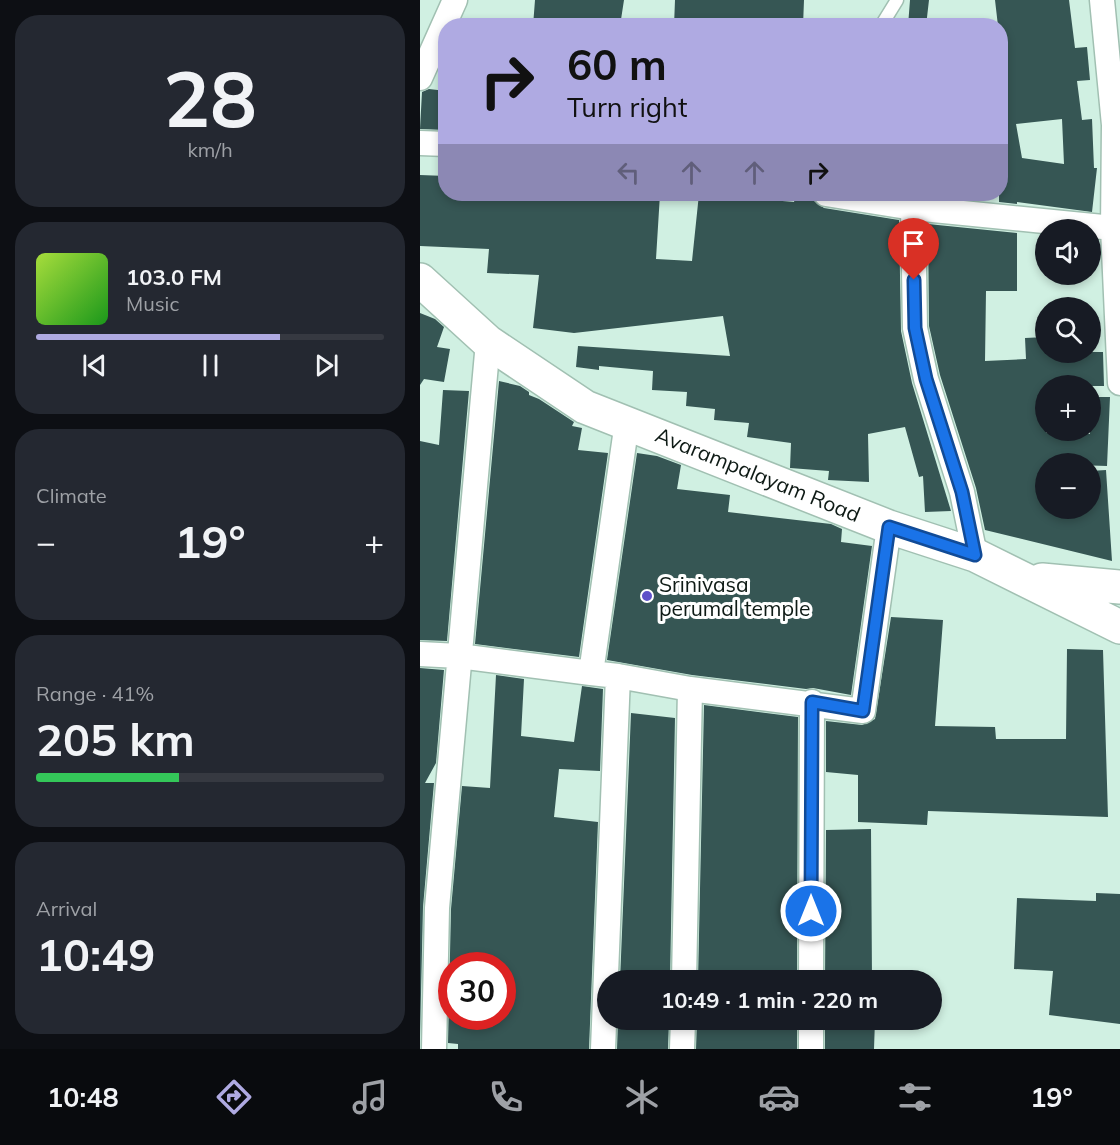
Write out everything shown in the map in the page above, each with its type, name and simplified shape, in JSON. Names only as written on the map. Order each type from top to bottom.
[{"type":"main road","name":"Avarampalayam Road","points":[[420,280],[488,342],[585,407],[889,527],[975,555],[1120,627]]},
{"type":"main road","points":[[1022,578],[1120,587]]},
{"type":"street","points":[[447,18],[455,0]]},
{"type":"street","points":[[1102,0],[1117,125],[1113,228],[1120,383]]},
{"type":"street","points":[[420,78],[438,38]]},
{"type":"street","points":[[420,143],[438,144]]},
{"type":"street","points":[[881,201],[913,208],[1113,228]]},
{"type":"street","points":[[913,208],[915,328],[926,379],[962,492],[975,555]]},
{"type":"street","points":[[434,1049],[429,908],[459,656],[488,342]]},
{"type":"street","points":[[591,673],[627,422]]},
{"type":"street","points":[[420,654],[459,656],[618,676],[690,689],[812,702],[863,711],[889,527]]},
{"type":"street","points":[[603,1049],[618,676]]},
{"type":"street","points":[[684,970],[690,689]]},
{"type":"street","points":[[811,970],[812,702]]},
{"type":"street","points":[[682,1049],[683,1030]]},
{"type":"street","points":[[811,1030],[811,1049]]},
{"type":"lane","points":[[886,18],[897,0]]},
{"type":"building","points":[[535,0],[624,0],[621,18],[534,18]]},
{"type":"building","points":[[675,0],[804,0],[803,18],[674,18]]},
{"type":"building","points":[[910,0],[929,0],[927,18],[909,18]]},
{"type":"building","points":[[995,0],[1069,0],[1075,48],[1087,47],[1090,80],[1077,81],[1082,120],[1092,119],[1094,168],[1097,168],[1092,212],[1017,202],[1017,204],[999,202],[1008,201],[1008,18],[997,18]],"holes":[[[1062,119],[1064,164],[1022,158],[1016,124]]]},
{"type":"building","points":[[429,89],[438,90],[438,130],[420,129],[422,92]]},
{"type":"building","points":[[420,175],[438,176],[438,201],[660,201],[656,259],[692,261],[698,201],[814,201],[824,208],[899,220],[901,331],[912,383],[951,511],[925,512],[923,476],[919,477],[905,427],[868,434],[869,482],[828,480],[829,471],[790,468],[791,443],[747,437],[749,423],[714,420],[715,409],[686,406],[687,392],[652,390],[653,371],[599,366],[599,370],[576,367],[578,346],[730,356],[723,316],[574,333],[533,328],[539,275],[487,273],[489,249],[420,246]]},
{"type":"building","points":[[928,224],[1017,233],[1017,291],[986,291],[985,361],[1026,359],[1025,338],[1035,338],[1035,363],[1101,363],[1101,352],[1103,352],[1104,386],[1101,386],[1101,375],[1035,375],[1035,441],[1101,441],[1101,397],[1110,397],[1107,466],[1101,466],[1101,453],[1035,453],[1035,519],[1101,519],[1101,470],[1106,470],[1112,561],[985,530],[976,488],[940,375],[929,326]]},
{"type":"building","points":[[420,313],[435,319],[444,327],[437,347],[450,349],[444,382],[424,379],[420,385]]},
{"type":"building","points":[[499,381],[520,386],[529,392],[529,395],[574,422],[572,426],[582,428],[578,450],[608,453],[579,657],[475,644]]},
{"type":"building","points":[[443,390],[469,391],[447,641],[420,640],[420,441],[439,445]]},
{"type":"building","points":[[637,453],[657,456],[681,465],[677,489],[730,495],[728,512],[831,524],[842,529],[841,542],[872,546],[851,695],[813,688],[692,675],[607,660]]},
{"type":"building","points":[[891,617],[943,620],[935,726],[995,727],[996,739],[1066,739],[1067,649],[1103,650],[1108,817],[928,811],[927,825],[858,822],[858,775],[826,772],[826,721],[862,725],[875,719]]},
{"type":"building","points":[[420,668],[444,670],[436,763],[425,783],[434,783],[423,907],[420,1037]]},
{"type":"building","points":[[496,675],[524,679],[521,736],[574,742],[582,686],[603,689],[600,771],[559,769],[554,817],[598,822],[589,1049],[458,1049],[458,1044],[448,1043],[448,1030],[516,1030],[516,952],[450,952],[451,909],[462,786],[490,788]]},
{"type":"building","points":[[704,705],[798,717],[797,970],[698,970]]},
{"type":"building","points":[[631,713],[675,718],[670,970],[620,970]]},
{"type":"building","points":[[871,829],[872,970],[825,970],[826,830]]},
{"type":"building","points":[[1096,893],[1120,894],[1120,1024],[1049,1015],[1053,971],[1014,969],[1017,898],[1096,901]]},
{"type":"building","points":[[618,1030],[669,1030],[668,1049],[617,1049]]},
{"type":"building","points":[[697,1030],[797,1030],[797,1049],[696,1049]]},
{"type":"building","points":[[825,1030],[875,1030],[874,1049],[825,1049]]},
{"type":"place","name":"Srinivasa perumal temple","points":[[647,596]]},
{"type":"route","points":[[811,911],[812,702],[863,711],[889,527],[975,555],[962,492],[926,379],[915,328],[914,280]]}]
